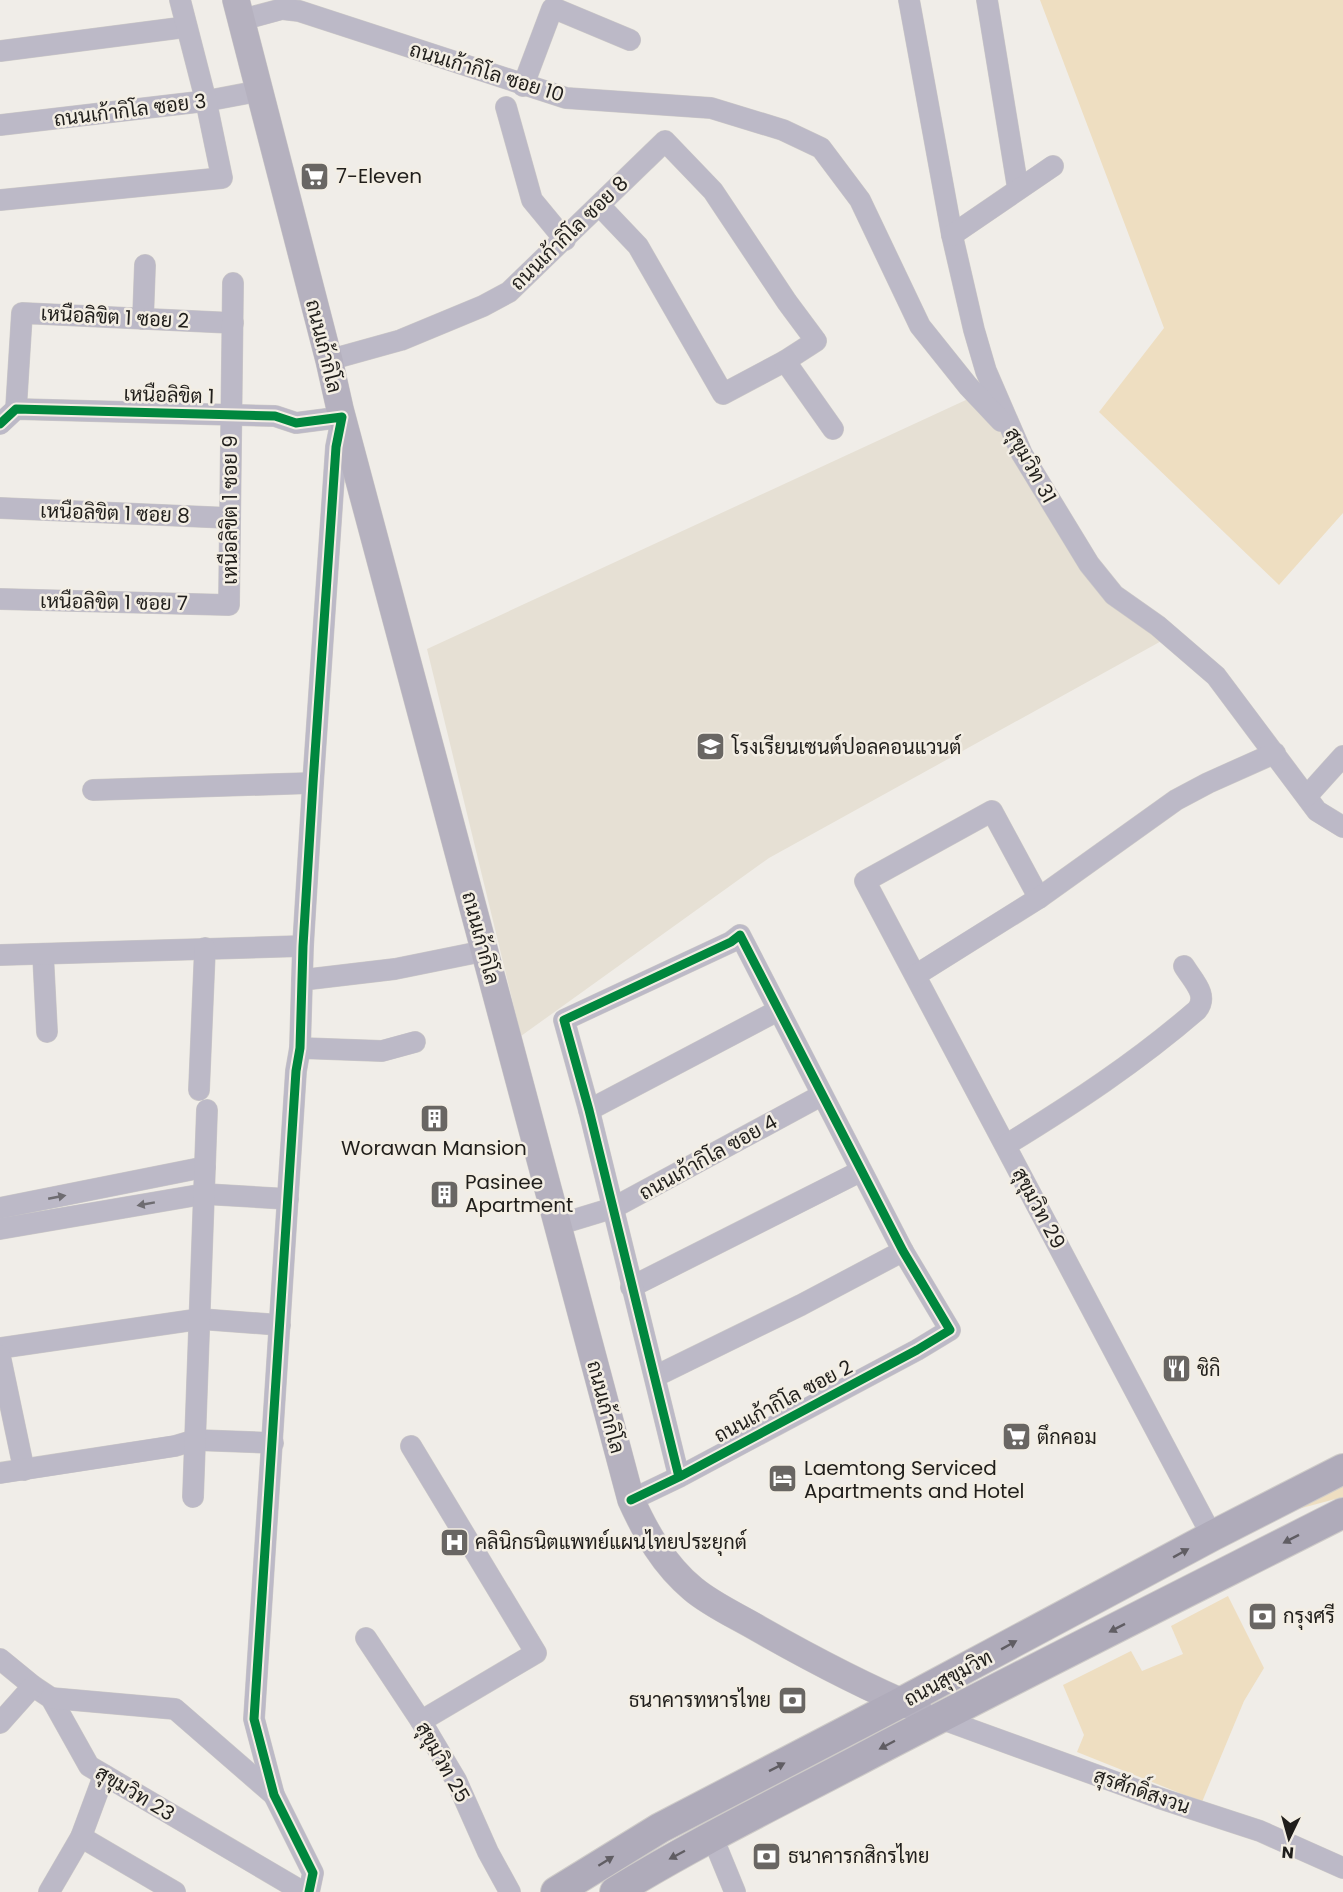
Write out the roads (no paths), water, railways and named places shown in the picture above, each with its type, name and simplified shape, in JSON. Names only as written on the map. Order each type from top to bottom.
[{"type":"highway","name":"ถนนสุขุมวิท","points":[[556,1892],[660,1828],[1343,1469]]},
{"type":"highway","name":"ถนนสุขุมวิท","points":[[615,1892],[712,1836],[1343,1513]]},
{"type":"main road","name":"ถนนเก้ากิโล","points":[[239,10],[341,413],[631,1500],[645,1533],[669,1565],[693,1589],[792,1647],[939,1718]]},
{"type":"street","points":[[0,200],[222,178],[206,101],[180,0]]},
{"type":"street","name":"สุขุมวิท 31","points":[[909,0],[952,235],[983,361],[1022,454],[1089,564],[1114,595],[1158,626],[1216,676],[1317,811],[1343,827]]},
{"type":"street","points":[[987,0],[1018,189]]},
{"type":"street","points":[[523,86],[552,9],[630,40]]},
{"type":"street","name":"ถนนเก้ากิโล ซอย 10","points":[[239,10],[299,11],[566,99],[614,100],[711,108],[783,130],[821,148],[860,200],[920,326],[968,386],[1011,431]]},
{"type":"street","points":[[0,51],[186,27]]},
{"type":"street","name":"ถนนเก้ากิโล ซอย 3","points":[[0,125],[206,101],[260,91]]},
{"type":"street","points":[[506,107],[532,200],[565,240]]},
{"type":"street","name":"ถนนเก้ากิโล ซอย 8","points":[[329,360],[401,340],[483,306],[509,292],[665,141],[712,191],[816,341],[785,362]]},
{"type":"street","points":[[952,235],[1053,166]]},
{"type":"street","points":[[599,205],[638,246],[723,394],[785,362],[833,429]]},
{"type":"street","points":[[143,319],[145,265]]},
{"type":"street","name":"เหนือลิขิต 1 ซอย 9","points":[[229,605],[233,283]]},
{"type":"street","name":"เหนือลิขิต 1 ซอย 2","points":[[16,409],[22,313],[233,323]]},
{"type":"street","points":[[0,424],[16,409]]},
{"type":"street","name":"เหนือลิขิต 1","points":[[16,409],[274,416],[296,423],[341,413]]},
{"type":"street","points":[[309,1892],[312,1873],[274,1795],[254,1719],[296,1071],[300,1048],[303,946],[313,783],[336,447],[341,413]]},
{"type":"street","name":"เหนือลิขิต 1 ซอย 8","points":[[0,508],[230,518]]},
{"type":"street","name":"เหนือลิขิต 1 ซอย 7","points":[[0,599],[229,605]]},
{"type":"street","points":[[916,975],[1039,898],[1176,800],[1275,753]]},
{"type":"street","points":[[1307,796],[1343,756]]},
{"type":"street","points":[[93,789],[313,783]]},
{"type":"street","name":"สุขุมวิท 29","points":[[1039,898],[992,812],[866,881],[1212,1536]]},
{"type":"street","points":[[656,1376],[801,1305],[903,1251],[777,1011],[740,935],[731,942],[564,1020],[589,1110],[631,1287],[656,1376],[679,1477]]},
{"type":"street","points":[[0,955],[303,946]]},
{"type":"street","points":[[199,1090],[205,948]]},
{"type":"street","points":[[302,980],[395,969],[484,951]]},
{"type":"street","points":[[43,954],[47,1032]]},
{"type":"street","points":[[1006,1145],[1076,1102],[1138,1058],[1197,1010],[1202,1004],[1202,996],[1184,966]]},
{"type":"street","points":[[589,1110],[777,1011]]},
{"type":"street","points":[[300,1048],[382,1051],[416,1042]]},
{"type":"street","name":"ถนนเก้ากิโล ซอย 4","points":[[557,1225],[613,1208],[822,1095]]},
{"type":"street","points":[[194,1497],[207,1110]]},
{"type":"street","points":[[0,1209],[205,1167]]},
{"type":"street","points":[[631,1287],[861,1171]]},
{"type":"street","points":[[0,1229],[204,1194],[288,1199]]},
{"type":"street","name":"ถนนเก้ากิโล ซอย 2","points":[[631,1500],[679,1477],[907,1356],[950,1330],[903,1251]]},
{"type":"street","points":[[0,1348],[200,1319],[280,1325]]},
{"type":"street","points":[[0,1356],[24,1470]]},
{"type":"street","points":[[0,1473],[175,1446],[195,1440],[273,1443]]},
{"type":"street","points":[[411,1446],[536,1653],[421,1721]]},
{"type":"street","name":"สุขุมวิท 25","points":[[366,1638],[421,1721],[456,1780],[488,1852],[510,1892]]},
{"type":"street","name":"สุขุมวิท 23","points":[[1,1661],[51,1698],[89,1766],[303,1892]]},
{"type":"street","points":[[0,1723],[33,1686]]},
{"type":"street","points":[[51,1698],[175,1708],[274,1795]]},
{"type":"street","name":"สุรศักดิ์สงวน","points":[[939,1718],[1159,1798],[1260,1831],[1343,1868]]},
{"type":"street","points":[[49,1892],[81,1837],[104,1775]]},
{"type":"street","points":[[712,1836],[735,1892]]},
{"type":"street","points":[[81,1837],[175,1892]]},
{"type":"place","name":"7-Eleven","points":[[315,176]]},
{"type":"place","name":"โรงเรียนเซนต์ปอลคอนแวนต์","points":[[711,747]]},
{"type":"place","name":"Worawan Mansion","points":[[434,1118]]},
{"type":"place","name":"Pasinee Apartment","points":[[444,1194]]},
{"type":"place","name":"ชิกิ","points":[[1176,1369]]},
{"type":"place","name":"ตึกคอม","points":[[1016,1437]]},
{"type":"place","name":"Laemtong Serviced Apartments and Hotel","points":[[783,1479]]},
{"type":"place","name":"คลินิกธนิตแพทย์แผนไทยประยุกต์","points":[[454,1542]]},
{"type":"place","name":"กรุงศรี","points":[[1262,1616]]},
{"type":"place","name":"ธนาคารทหารไทย","points":[[792,1700]]},
{"type":"place","name":"ธนาคารกสิกรไทย","points":[[767,1856]]}]
